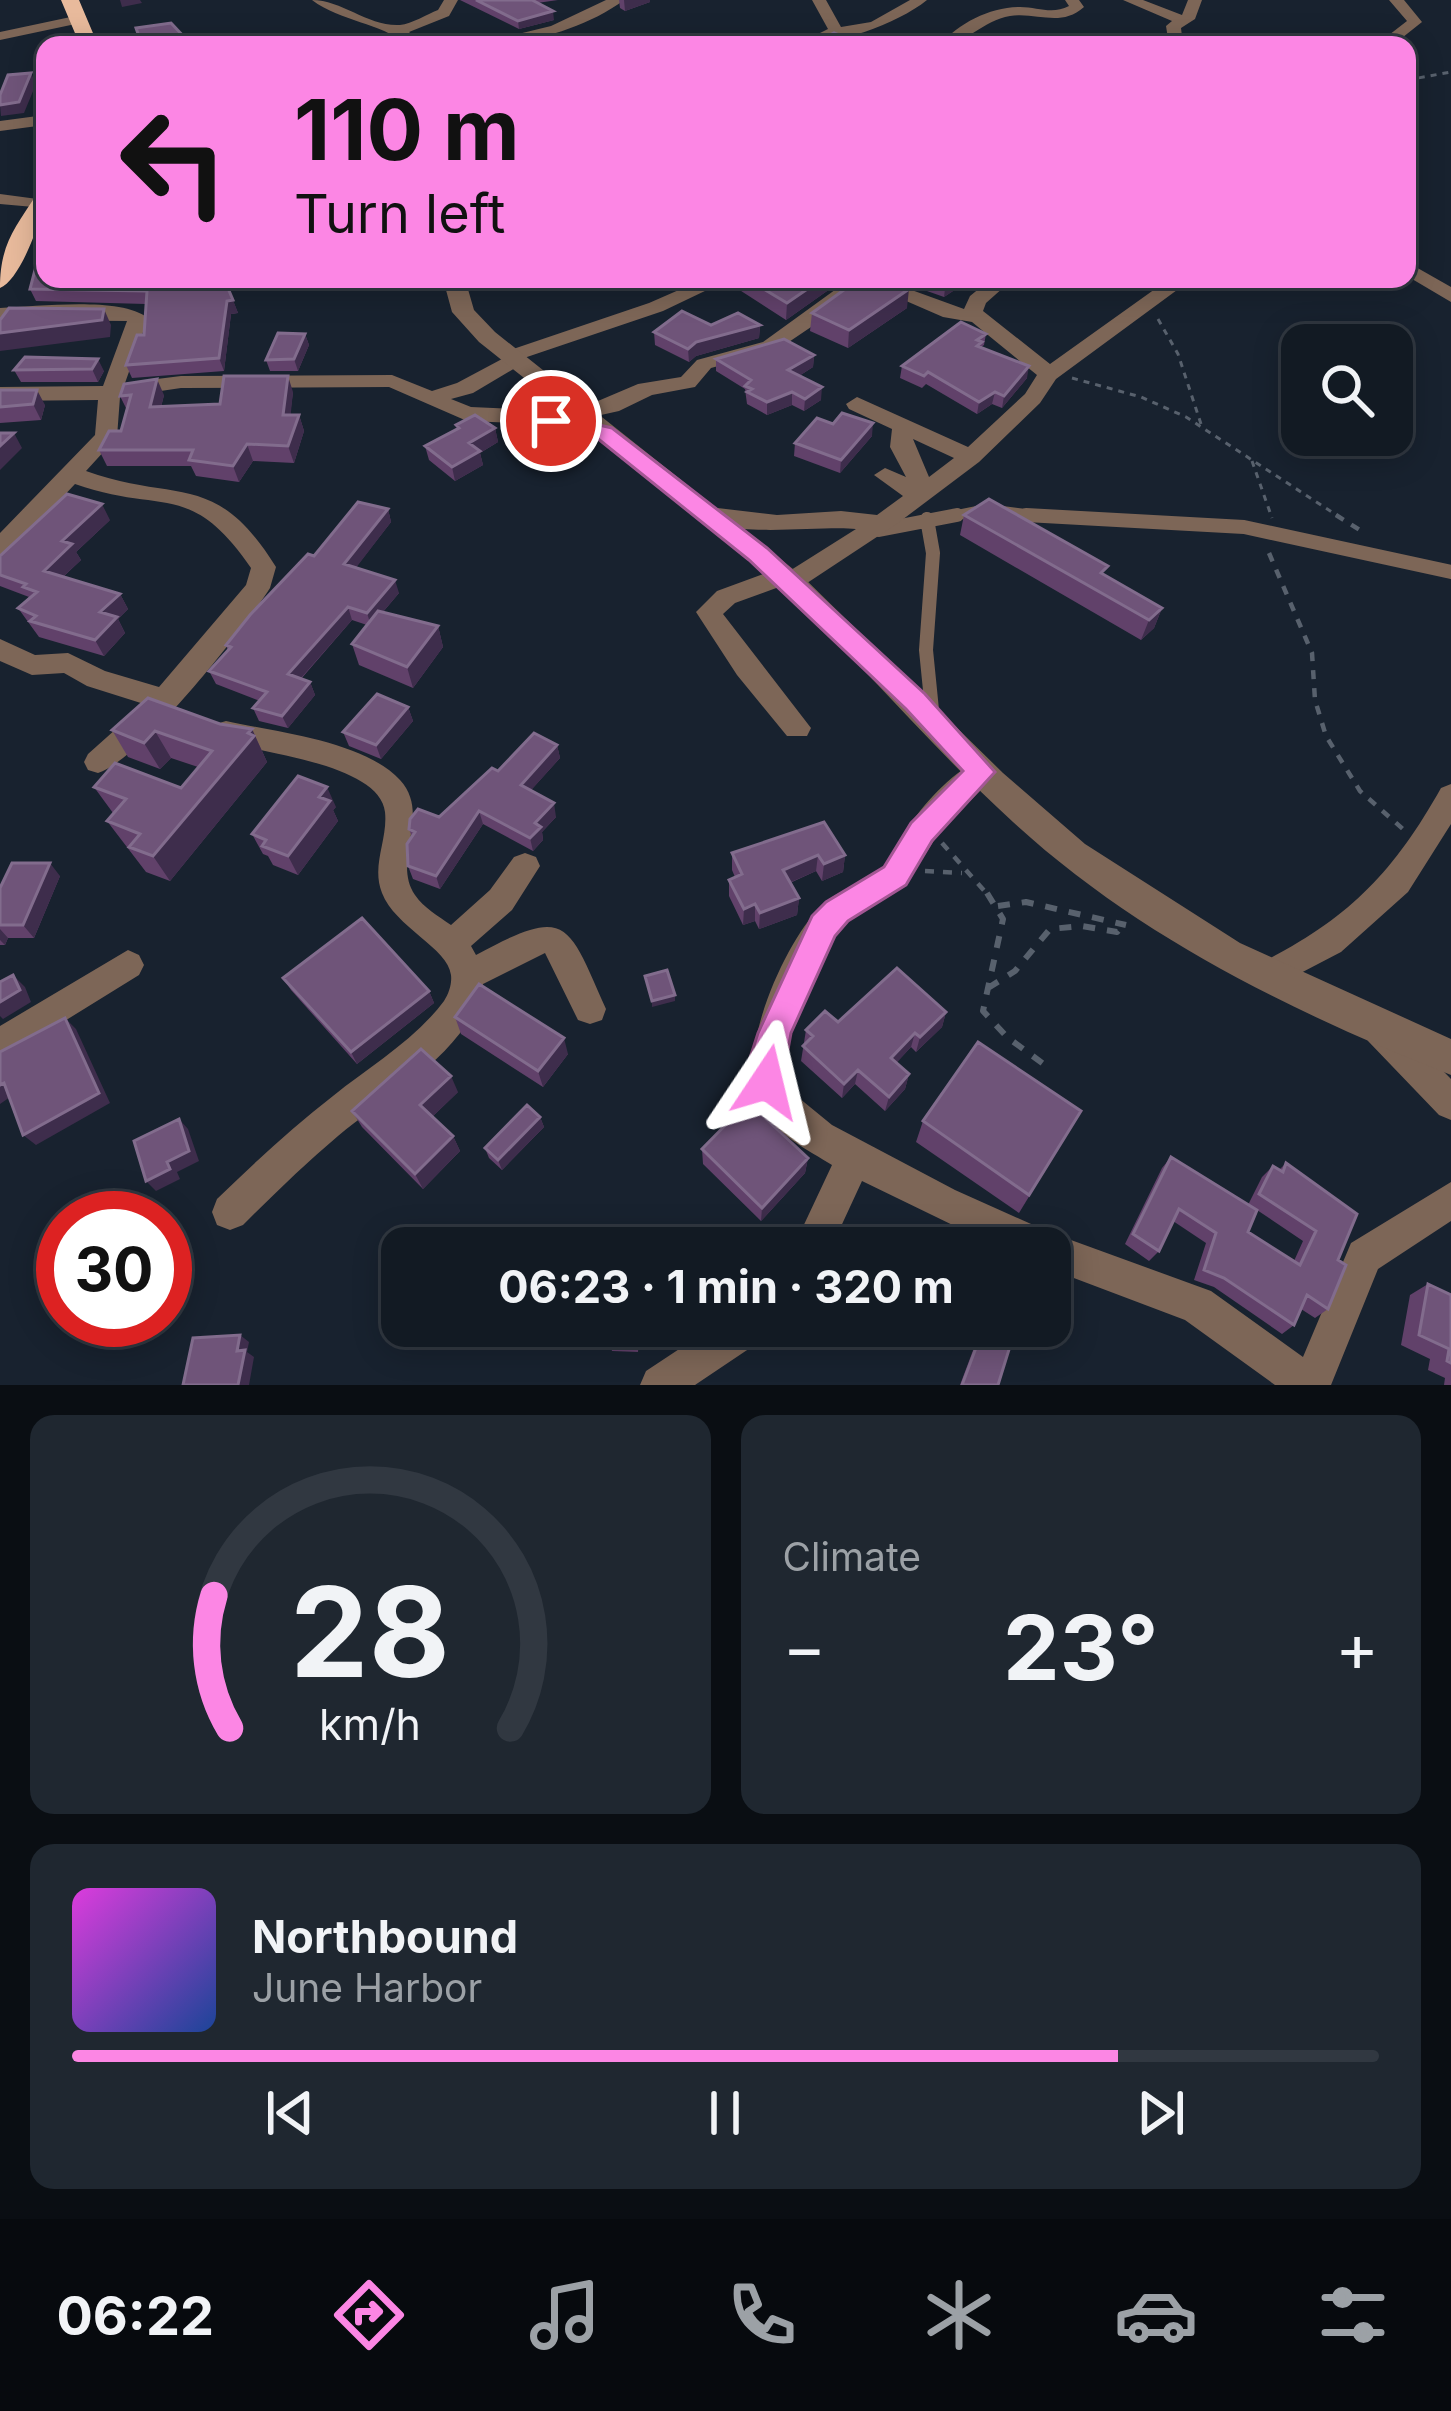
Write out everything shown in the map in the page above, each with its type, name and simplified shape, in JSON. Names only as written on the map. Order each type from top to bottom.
[{"type":"highway","points":[[70,0],[86,36]]},
{"type":"highway","points":[[0,281],[36,213]]},
{"type":"street","points":[[319,0],[406,36]]},
{"type":"street","points":[[400,30],[440,15],[452,0]]},
{"type":"street","points":[[522,36],[555,29],[592,4],[617,0]]},
{"type":"street","points":[[819,0],[835,32]]},
{"type":"street","points":[[825,36],[873,27],[920,0]]},
{"type":"street","points":[[959,36],[975,24],[1004,14],[1064,16],[1077,7],[1072,0]]},
{"type":"street","points":[[1130,0],[1183,20]]},
{"type":"street","points":[[1173,36],[1172,28],[1195,9],[1195,0]]},
{"type":"street","points":[[1396,0],[1415,22],[1396,36]]},
{"type":"street","points":[[0,36],[80,20]]},
{"type":"street","points":[[0,126],[36,121]]},
{"type":"street","points":[[0,199],[36,202]]},
{"type":"street","points":[[19,239],[36,238]]},
{"type":"street","points":[[1416,274],[1451,296]]},
{"type":"street","points":[[456,288],[463,312],[513,358],[785,579],[981,772],[1116,887],[1268,976],[1380,1030],[1451,1057]]},
{"type":"street","points":[[428,400],[468,386],[513,358],[699,288]]},
{"type":"street","points":[[0,394],[112,391],[182,382],[392,381],[467,414],[594,422],[611,406],[646,389],[688,382],[700,366],[770,346],[853,288]]},
{"type":"street","points":[[885,288],[950,314],[975,316],[1051,373]]},
{"type":"street","points":[[975,316],[973,306],[993,288]]},
{"type":"street","points":[[797,728],[746,668],[709,612],[726,597],[785,579],[924,501],[1035,396],[1051,373],[1099,334],[1170,288]]},
{"type":"street","points":[[0,314],[136,315],[137,330],[112,391],[106,437],[0,548]]},
{"type":"street","points":[[857,404],[968,456]]},
{"type":"street","points":[[903,427],[901,447],[911,455],[924,501]]},
{"type":"street","points":[[74,475],[124,491],[173,493],[203,502],[230,518],[263,568],[257,588],[136,732],[98,762]]},
{"type":"street","points":[[885,475],[924,501]]},
{"type":"street","points":[[709,515],[777,523],[841,519],[874,528]]},
{"type":"street","points":[[0,649],[32,665],[68,663],[213,728],[358,765],[390,784],[400,804],[391,867],[398,894],[408,910],[452,943],[467,975],[464,998],[434,1034],[288,1154],[230,1212]]},
{"type":"street","points":[[981,772],[928,824],[902,868],[823,926],[798,974],[766,1061],[767,1082],[781,1108],[855,1156],[996,1227]]},
{"type":"street","points":[[1268,976],[1350,932],[1403,874],[1451,796]]},
{"type":"street","points":[[452,943],[502,900],[525,866]]},
{"type":"street","points":[[467,975],[512,956],[538,937],[553,938],[567,957],[590,1009]]},
{"type":"street","points":[[0,1045],[128,964]]},
{"type":"street","points":[[1380,1030],[1451,1103]]},
{"type":"street","points":[[822,1227],[855,1156]]},
{"type":"street","points":[[1071,1258],[1196,1306],[1307,1384],[1315,1378],[1364,1256],[1451,1200]]},
{"type":"street","points":[[660,1385],[717,1347]]},
{"type":"lane","points":[[932,720],[926,641],[933,553],[924,501],[1031,516],[1272,530],[1451,572]]},
{"type":"path","points":[[1416,78],[1451,71]]},
{"type":"path","points":[[1150,304],[1178,354],[1201,426]]},
{"type":"path","points":[[1051,373],[1141,397],[1201,426],[1369,536]]},
{"type":"path","points":[[1249,456],[1272,530],[1275,571],[1317,669],[1315,700],[1345,770],[1390,822],[1424,842]]},
{"type":"path","points":[[928,824],[965,873],[998,906],[1003,928],[985,989],[987,1019],[1049,1068]]},
{"type":"path","points":[[902,868],[965,873]]},
{"type":"path","points":[[985,989],[1006,980],[1050,929],[1082,926],[1117,932],[1126,924],[1025,902],[998,906]]},
{"type":"building","points":[[476,0],[532,0],[553,11],[518,21]]},
{"type":"building","points":[[171,23],[183,36],[139,36],[136,28]]},
{"type":"building","points":[[31,73],[19,102],[0,105],[8,75]]},
{"type":"building","points":[[36,266],[36,288],[228,288],[233,300],[227,301],[219,358],[126,365],[137,335],[144,335],[147,291],[30,289]]},
{"type":"building","points":[[762,288],[809,288],[787,303]]},
{"type":"building","points":[[847,288],[909,289],[849,330],[812,313]]},
{"type":"building","points":[[9,308],[104,309],[102,320],[0,333],[0,320]]},
{"type":"building","points":[[682,311],[711,325],[738,313],[760,325],[696,342],[688,349],[654,332]]},
{"type":"building","points":[[961,322],[986,334],[977,346],[1029,366],[1004,396],[995,392],[979,402],[928,372],[924,376],[902,366]]},
{"type":"building","points":[[278,333],[305,334],[294,359],[266,360]]},
{"type":"building","points":[[784,339],[814,355],[788,370],[822,387],[805,399],[792,392],[767,402],[747,392],[752,389],[745,386],[751,380],[716,359]]},
{"type":"building","points":[[25,357],[98,359],[92,369],[14,370]]},
{"type":"building","points":[[224,376],[288,376],[283,415],[299,415],[288,446],[247,444],[233,466],[189,460],[193,450],[99,450],[109,431],[121,431],[131,395],[120,396],[124,384],[157,379],[150,407],[220,404]]},
{"type":"building","points":[[0,390],[37,390],[33,404],[0,407]]},
{"type":"building","points":[[842,413],[873,423],[841,460],[795,443],[817,418],[833,424]]},
{"type":"building","points":[[475,415],[495,428],[469,443],[480,451],[452,467],[425,446],[459,428],[456,425]]},
{"type":"building","points":[[0,433],[14,433],[0,446]]},
{"type":"building","points":[[67,494],[102,504],[62,541],[72,544],[44,571],[120,594],[100,612],[117,617],[95,640],[30,621],[36,616],[18,608],[37,592],[0,575],[0,556]]},
{"type":"building","points":[[989,499],[1108,566],[1101,573],[1162,608],[1149,620],[964,515]]},
{"type":"building","points":[[358,502],[388,509],[344,564],[395,580],[367,613],[348,607],[288,674],[310,682],[282,716],[253,708],[267,692],[209,671],[250,615],[308,554],[314,556]]},
{"type":"building","points":[[378,611],[438,626],[407,667],[352,644]]},
{"type":"building","points":[[377,694],[408,707],[376,745],[343,732]]},
{"type":"building","points":[[148,698],[220,724],[252,729],[248,733],[254,736],[153,856],[129,847],[140,834],[107,821],[126,799],[94,787],[115,763],[181,788],[212,751],[155,731],[144,743],[112,730]]},
{"type":"building","points":[[534,733],[557,745],[521,785],[554,803],[535,823],[541,827],[530,838],[479,811],[436,876],[408,866],[407,844],[415,832],[409,829],[410,819],[418,809],[439,817],[492,768],[498,771]]},
{"type":"building","points":[[298,776],[327,787],[319,797],[330,801],[288,856],[262,846],[266,840],[252,834]]},
{"type":"building","points":[[824,822],[845,855],[824,864],[818,855],[783,870],[799,898],[760,913],[755,904],[744,909],[729,880],[742,874],[732,853]]},
{"type":"building","points":[[12,863],[50,863],[23,925],[0,925],[0,888]]},
{"type":"building","points":[[362,918],[429,991],[351,1052],[283,978]]},
{"type":"building","points":[[897,968],[946,1012],[920,1037],[915,1033],[891,1058],[909,1074],[889,1097],[858,1070],[844,1084],[803,1046],[813,1036],[806,1030],[825,1011],[838,1022]]},
{"type":"building","points":[[667,970],[675,995],[652,1001],[645,976]]},
{"type":"building","points":[[13,975],[20,990],[0,1002],[0,982]]},
{"type":"building","points":[[479,984],[564,1038],[538,1071],[455,1017]]},
{"type":"building","points":[[65,1018],[99,1093],[23,1135],[4,1083],[0,1085],[0,1052]]},
{"type":"building","points":[[978,1042],[1081,1111],[1029,1195],[923,1121]]},
{"type":"building","points":[[421,1049],[451,1076],[420,1105],[453,1136],[415,1174],[352,1111]]},
{"type":"building","points":[[748,1102],[808,1158],[762,1208],[702,1149]]},
{"type":"building","points":[[527,1105],[540,1117],[498,1160],[485,1148]]},
{"type":"building","points":[[179,1119],[189,1151],[167,1162],[170,1169],[146,1181],[134,1141]]},
{"type":"building","points":[[1171,1157],[1257,1210],[1248,1232],[1300,1265],[1316,1231],[1259,1194],[1273,1166],[1283,1172],[1286,1163],[1357,1214],[1338,1260],[1346,1265],[1328,1309],[1307,1295],[1294,1325],[1224,1278],[1204,1270],[1216,1233],[1179,1209],[1159,1251],[1133,1234]]},
{"type":"building","points":[[1428,1284],[1451,1295],[1451,1363],[1447,1361],[1449,1349],[1419,1335]]},
{"type":"building","points":[[240,1335],[237,1351],[245,1350],[238,1385],[183,1385],[193,1338]]},
{"type":"building","points":[[976,1347],[1010,1347],[998,1385],[962,1385]]},
{"type":"route","points":[[551,421],[604,433],[758,554],[916,701],[981,772],[921,832],[895,876],[837,911],[823,926],[775,1033],[766,1061],[767,1082]]}]
